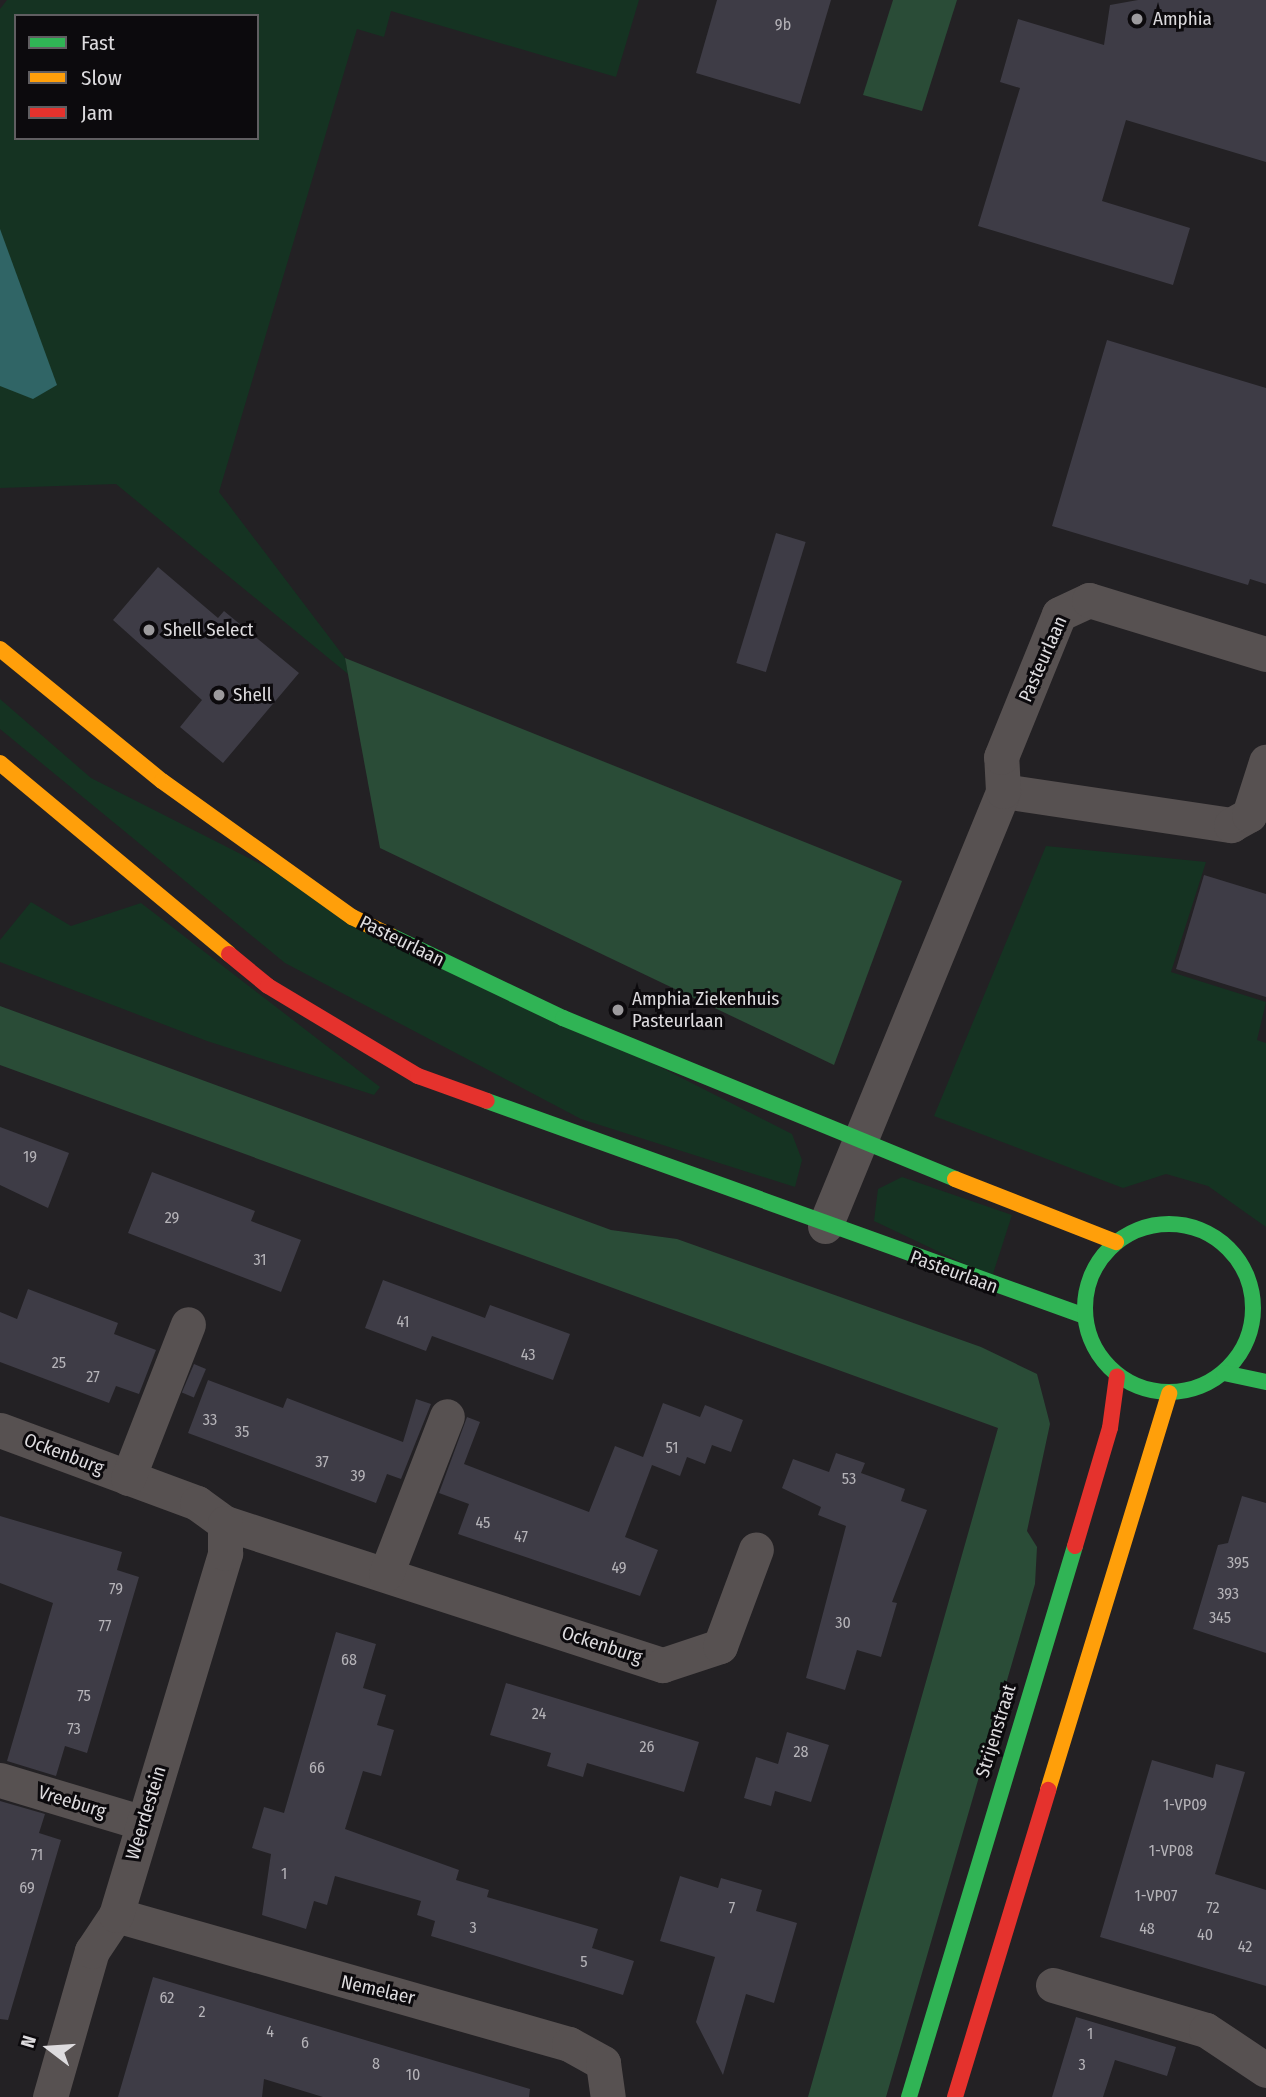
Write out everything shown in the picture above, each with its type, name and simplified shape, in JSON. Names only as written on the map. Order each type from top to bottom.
[{"type":"main road","name":"Pasteurlaan","points":[[0,649],[163,781],[352,918],[563,1018],[858,1144],[1116,1242]]},
{"type":"main road","name":"Pasteurlaan","points":[[0,763],[268,986],[418,1076],[755,1195],[825,1226],[1085,1316]]},
{"type":"main road","points":[[1197,1227],[1241,1262],[1259,1291],[1254,1319],[1244,1349],[1224,1373],[1169,1393],[1117,1376],[1090,1339],[1085,1316],[1086,1288],[1116,1242],[1141,1228],[1197,1227]]},
{"type":"main road","points":[[1224,1373],[1266,1382]]},
{"type":"main road","name":"Strijenstraat","points":[[909,2097],[1110,1428],[1117,1376]]},
{"type":"main road","points":[[955,2097],[1169,1393]]},
{"type":"street","name":"Pasteurlaan","points":[[825,1226],[1003,791],[1001,757],[1068,606],[1090,600],[1266,654]]},
{"type":"street","points":[[1003,791],[1230,825],[1249,815],[1266,762]]},
{"type":"street","name":"Ockenburg","points":[[128,1478],[188,1324]]},
{"type":"street","points":[[386,1574],[447,1416]]},
{"type":"street","name":"Ockenburg","points":[[0,1430],[197,1503],[225,1523],[663,1665],[720,1646],[756,1549]]},
{"type":"street","name":"Weerdestein","points":[[50,2097],[92,1951],[116,1915],[225,1553],[225,1523]]},
{"type":"street","name":"Vreeburg","points":[[0,1780],[143,1823]]},
{"type":"street","name":"Nemelaer","points":[[116,1915],[569,2044],[603,2063],[608,2097]]},
{"type":"street","points":[[1053,1985],[1206,2030],[1266,2070]]},
{"type":"green space","points":[[7,0],[639,0],[616,77],[391,11],[384,37],[357,29],[219,492],[345,658],[348,674],[116,484],[0,488],[0,9]]},
{"type":"green space","points":[[893,0],[957,0],[922,111],[863,95]]},
{"type":"green space","points":[[345,658],[902,881],[834,1065],[380,848]]},
{"type":"green space","points":[[0,699],[91,778],[792,1134],[802,1160],[795,1187],[581,1119],[285,963],[0,729]]},
{"type":"green space","points":[[1046,846],[1206,862],[1171,972],[1266,1002],[1257,1040],[1266,1043],[1266,1227],[1208,1186],[1166,1174],[1123,1188],[934,1116]]},
{"type":"green space","points":[[31,902],[71,926],[141,903],[380,1087],[374,1095],[207,1041],[0,962],[0,940]]},
{"type":"green space","points":[[0,1006],[611,1230],[677,1239],[981,1347],[1037,1374],[1050,1424],[1027,1531],[1037,1547],[1035,1584],[886,2097],[808,2097],[998,1428],[0,1065]]},
{"type":"green space","points":[[902,1177],[1012,1215],[992,1277],[874,1221],[878,1189]]},
{"type":"water","points":[[0,229],[57,385],[33,399],[0,386]]},
{"type":"building","points":[[717,0],[831,0],[800,104],[696,73]]},
{"type":"building","points":[[1138,0],[1266,0],[1266,162],[1126,120],[1102,201],[1190,228],[1173,285],[978,226],[1020,88],[1000,82],[1018,19],[1104,45],[1110,5]]},
{"type":"building","points":[[1107,340],[1266,388],[1266,584],[1250,579],[1248,585],[1052,526]]},
{"type":"building","points":[[776,533],[806,542],[766,672],[736,663]]},
{"type":"building","points":[[158,567],[218,618],[224,611],[299,673],[223,763],[180,727],[202,700],[113,620]]},
{"type":"building","points":[[1204,875],[1266,894],[1266,997],[1176,969]]},
{"type":"building","points":[[0,1127],[69,1153],[48,1208],[0,1185]]},
{"type":"building","points":[[152,1172],[255,1211],[251,1221],[301,1240],[281,1292],[128,1233]]},
{"type":"building","points":[[383,1280],[485,1318],[490,1305],[570,1334],[553,1380],[432,1336],[426,1351],[365,1328]]},
{"type":"building","points":[[28,1289],[118,1323],[114,1334],[156,1350],[139,1394],[116,1386],[109,1403],[0,1362],[0,1312],[17,1319]]},
{"type":"building","points":[[194,1364],[206,1369],[194,1398],[182,1393]]},
{"type":"building","points":[[208,1380],[283,1408],[287,1398],[403,1442],[416,1399],[431,1404],[401,1479],[387,1474],[376,1503],[188,1433]]},
{"type":"building","points":[[663,1403],[700,1417],[705,1405],[743,1420],[731,1452],[712,1445],[705,1464],[687,1457],[680,1476],[652,1465],[625,1537],[658,1550],[640,1596],[458,1534],[469,1504],[439,1493],[467,1417],[480,1422],[464,1464],[589,1512],[615,1446],[643,1457]]},
{"type":"building","points":[[836,1453],[865,1463],[861,1473],[905,1489],[901,1501],[927,1510],[892,1602],[897,1603],[881,1657],[857,1650],[845,1690],[806,1678],[846,1526],[818,1515],[821,1507],[782,1488],[793,1459],[829,1472]]},
{"type":"building","points":[[1242,1496],[1266,1503],[1266,1653],[1193,1629],[1218,1545],[1228,1543]]},
{"type":"building","points":[[0,1516],[122,1552],[117,1570],[139,1577],[87,1753],[65,1746],[56,1776],[7,1761],[53,1603],[0,1583]]},
{"type":"building","points":[[336,1632],[376,1644],[363,1688],[386,1695],[377,1725],[394,1730],[381,1776],[363,1771],[345,1829],[459,1870],[456,1880],[489,1890],[487,1897],[598,1929],[592,1948],[634,1961],[623,1995],[431,1936],[435,1921],[417,1915],[421,1901],[335,1876],[327,1905],[314,1901],[306,1929],[262,1915],[271,1854],[252,1848],[264,1807],[284,1813]]},
{"type":"building","points":[[506,1683],[699,1742],[684,1792],[587,1763],[583,1777],[547,1766],[551,1753],[490,1735]]},
{"type":"building","points":[[787,1732],[829,1745],[811,1802],[775,1791],[771,1806],[744,1798],[756,1757],[778,1764]]},
{"type":"building","points":[[1152,1760],[1213,1778],[1216,1764],[1245,1772],[1215,1874],[1266,1890],[1266,1986],[1100,1937]]},
{"type":"building","points":[[0,1801],[45,1814],[39,1833],[61,1840],[8,2020],[0,2019]]},
{"type":"building","points":[[680,1876],[718,1888],[721,1878],[762,1890],[756,1911],[797,1923],[774,2003],[746,1994],[723,2075],[696,2022],[715,1957],[660,1941]]},
{"type":"building","points":[[153,1977],[530,2089],[529,2097],[323,2097],[264,2079],[262,2097],[118,2097]]},
{"type":"building","points":[[1076,2017],[1176,2047],[1167,2076],[1115,2060],[1103,2097],[1052,2097]]},
{"type":"traffic: fast","points":[[391,936],[563,1018],[955,1179]]},
{"type":"traffic: fast","points":[[487,1101],[1085,1316]]},
{"type":"traffic: fast","points":[[1169,1224],[1201,1230],[1229,1248],[1247,1276],[1253,1308],[1247,1340],[1229,1368],[1201,1386],[1169,1392],[1137,1386],[1109,1368],[1091,1340],[1085,1308],[1091,1276],[1109,1248],[1137,1230],[1169,1224]]},
{"type":"traffic: fast","points":[[1224,1373],[1266,1382]]},
{"type":"traffic: fast","points":[[909,2097],[1075,1546]]},
{"type":"traffic: slow","points":[[0,649],[162,781],[352,917],[391,936]]},
{"type":"traffic: slow","points":[[0,763],[229,954]]},
{"type":"traffic: slow","points":[[955,1179],[1116,1242]]},
{"type":"traffic: slow","points":[[1048,1790],[1169,1393]]},
{"type":"traffic: jam","points":[[229,954],[268,986],[418,1076],[487,1101]]},
{"type":"traffic: jam","points":[[1075,1546],[1110,1428],[1117,1376]]},
{"type":"traffic: jam","points":[[955,2097],[1048,1790]]},
{"type":"place","name":"Amphia","points":[[1137,19]]},
{"type":"place","name":"Shell Select","points":[[149,630]]},
{"type":"place","name":"Shell","points":[[219,695]]},
{"type":"place","name":"Amphia Ziekenhuis Pasteurlaan","points":[[618,1010]]}]
